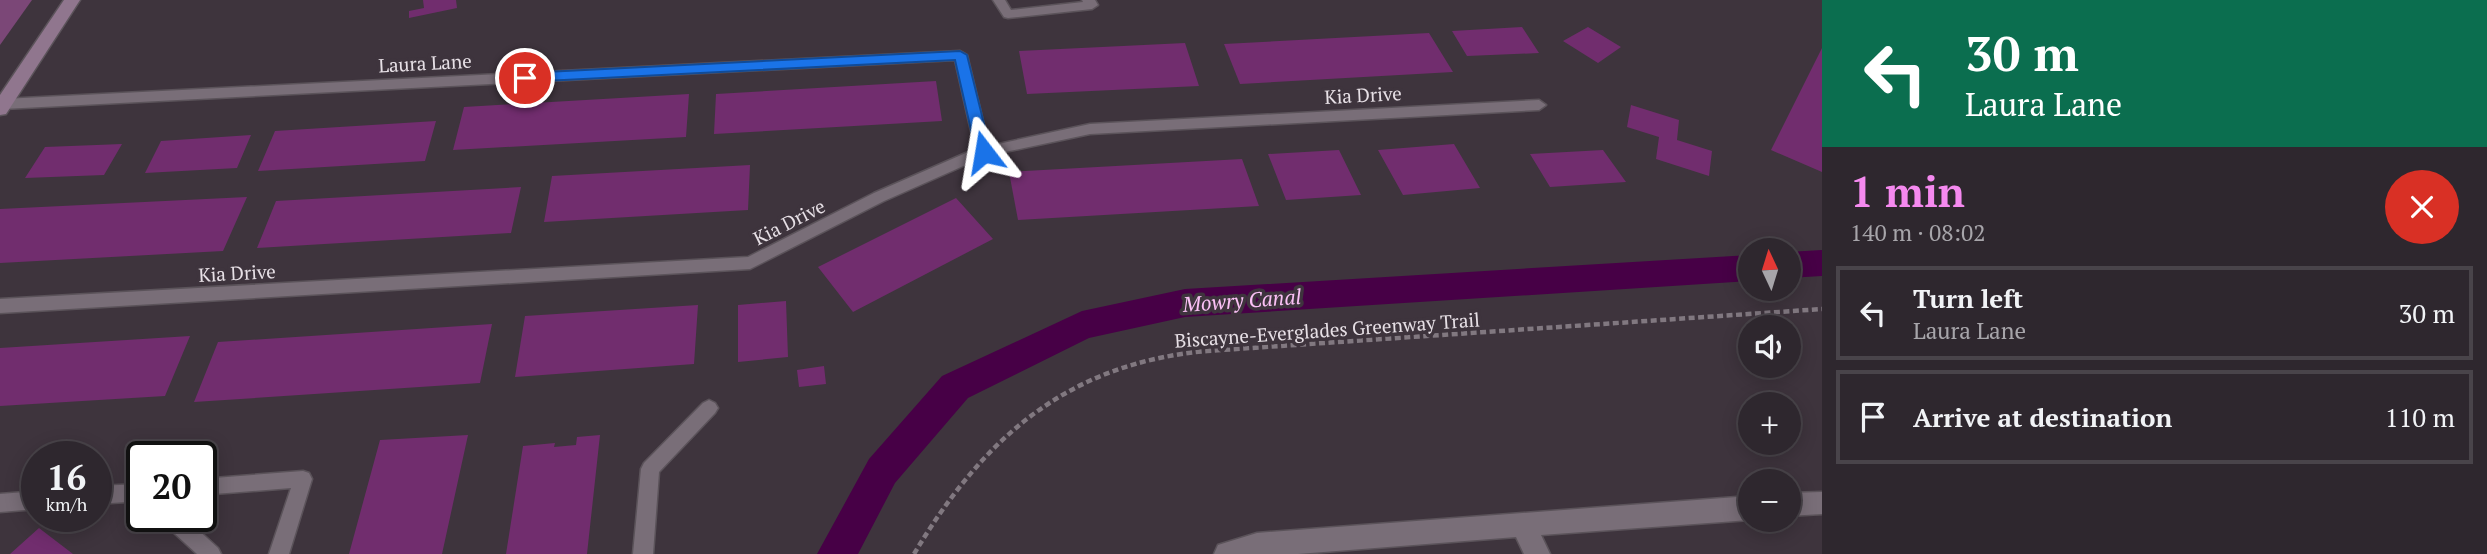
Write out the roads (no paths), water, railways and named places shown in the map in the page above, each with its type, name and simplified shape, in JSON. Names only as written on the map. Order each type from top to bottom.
[{"type":"street","points":[[2,106],[72,0]]},
{"type":"street","points":[[1801,504],[1822,503]]},
{"type":"street","points":[[1227,554],[1256,545],[1738,509]]},
{"type":"street","points":[[1523,525],[1537,554]]},
{"type":"lane","points":[[999,0],[1008,14],[1092,5],[1088,0]]},
{"type":"lane","name":"Laura Lane","points":[[2,106],[960,55],[984,152]]},
{"type":"lane","name":"Kia Drive","points":[[0,306],[750,263],[879,197],[984,152],[1090,129],[1539,105]]},
{"type":"lane","points":[[643,554],[650,469],[709,408]]},
{"type":"lane","points":[[217,486],[303,480],[279,554]]},
{"type":"lane","points":[[0,503],[21,501]]},
{"type":"lane","points":[[187,532],[211,554]]},
{"type":"waterway","name":"Mowry Canal","points":[[1801,264],[1822,263]]},
{"type":"waterway","name":"Mowry Canal","points":[[837,554],[882,471],[955,387],[1082,325],[1185,303],[1738,269]]}]
